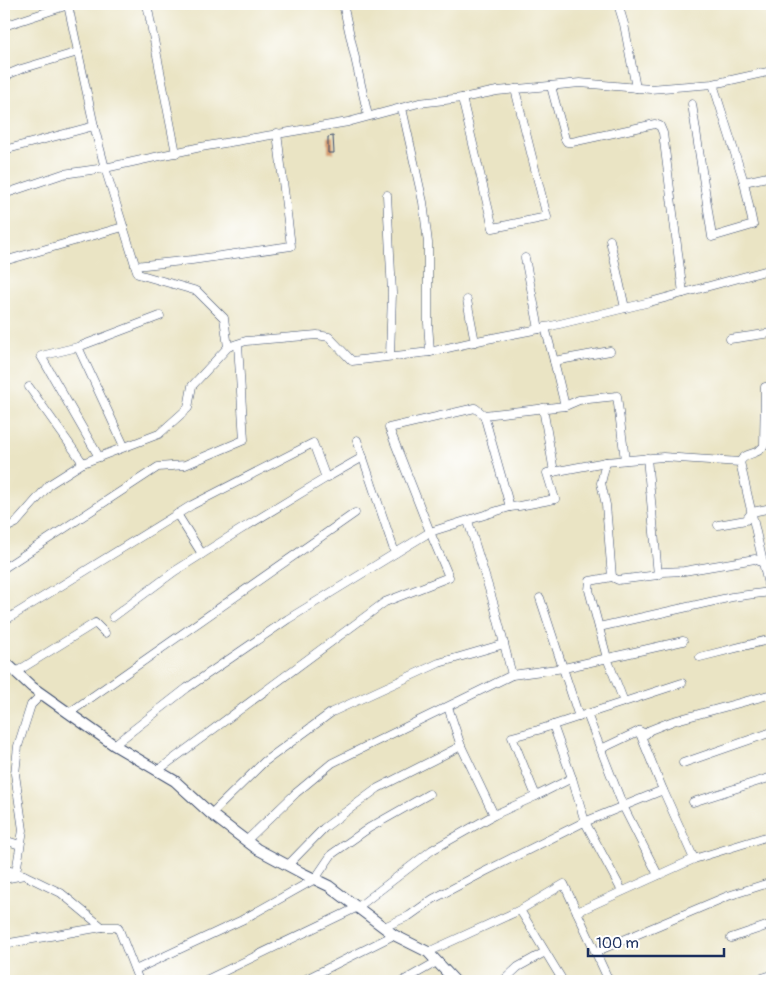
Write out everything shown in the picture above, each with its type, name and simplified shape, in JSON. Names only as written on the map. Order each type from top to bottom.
[{"type":"street","points":[[4,26],[68,4],[94,126],[138,274],[197,291],[224,318],[228,347]]},
{"type":"street","points":[[147,4],[176,153]]},
{"type":"street","points":[[343,4],[368,116]]},
{"type":"street","points":[[618,4],[624,24],[636,88]]},
{"type":"street","points":[[4,80],[9,74],[22,69],[78,52]]},
{"type":"street","points":[[4,194],[62,174],[105,168],[277,133],[348,122],[419,103],[462,98],[497,91],[580,83],[650,89],[712,84],[772,71]]},
{"type":"street","points":[[692,104],[712,237],[753,225],[744,182],[712,84]]},
{"type":"street","points":[[551,86],[567,142],[655,124],[660,126],[663,133],[683,293]]},
{"type":"street","points":[[462,98],[492,228],[547,217],[515,89]]},
{"type":"street","points":[[402,108],[423,202],[428,243],[430,352]]},
{"type":"street","points":[[4,150],[94,126]]},
{"type":"street","points":[[135,266],[291,246],[277,133]]},
{"type":"street","points":[[744,182],[772,176]]},
{"type":"street","points":[[387,196],[392,293],[390,356]]},
{"type":"street","points":[[4,261],[123,227]]},
{"type":"street","points":[[610,240],[625,308]]},
{"type":"street","points":[[525,258],[542,328],[554,361],[564,406]]},
{"type":"street","points":[[4,529],[16,523],[50,484],[83,463],[158,434],[188,408],[192,386],[228,347],[246,341],[318,334],[329,336],[352,361],[430,352],[625,308],[772,269]]},
{"type":"street","points":[[467,300],[475,342]]},
{"type":"street","points":[[98,457],[41,356],[78,347],[160,316]]},
{"type":"street","points":[[730,339],[772,333]]},
{"type":"street","points":[[4,568],[158,467],[186,465],[244,440],[238,344]]},
{"type":"street","points":[[78,347],[124,446]]},
{"type":"street","points":[[554,361],[610,350]]},
{"type":"street","points":[[772,385],[765,387],[768,445],[742,458],[740,462],[767,568],[772,602]]},
{"type":"street","points":[[29,387],[83,463]]},
{"type":"street","points":[[484,415],[564,406],[579,400],[617,396],[626,460]]},
{"type":"street","points":[[157,771],[385,602],[449,577],[389,428],[475,408],[484,415],[510,507]]},
{"type":"street","points":[[543,408],[554,472]]},
{"type":"street","points":[[357,440],[395,553]]},
{"type":"street","points":[[4,621],[192,505],[313,443],[326,478]]},
{"type":"street","points":[[113,617],[175,571],[363,457]]},
{"type":"street","points":[[114,745],[187,688],[288,619],[430,532],[510,507],[555,499],[547,473],[606,462],[663,457],[740,462]]},
{"type":"street","points":[[647,458],[658,575]]},
{"type":"street","points":[[606,462],[601,483],[606,505],[612,577]]},
{"type":"street","points":[[718,525],[746,520],[752,512],[772,508]]},
{"type":"street","points":[[69,713],[355,513]]},
{"type":"street","points":[[177,514],[202,554]]},
{"type":"street","points":[[468,521],[494,605],[512,675]]},
{"type":"street","points":[[624,702],[607,658],[589,590],[590,582],[612,577],[618,580],[658,575],[663,572],[684,571],[755,559],[767,568]]},
{"type":"street","points":[[599,627],[732,597],[770,592]]},
{"type":"street","points":[[540,598],[564,668],[583,715],[601,749],[623,806],[658,875]]},
{"type":"street","points":[[16,672],[95,623],[106,633]]},
{"type":"street","points":[[700,657],[772,639]]},
{"type":"street","points":[[246,841],[296,793],[332,763],[512,675],[564,668],[683,641]]},
{"type":"street","points":[[211,814],[264,762],[332,712],[439,663],[504,644]]},
{"type":"street","points":[[4,661],[32,687],[114,745],[175,782],[211,814],[257,849],[329,886],[394,935],[432,956],[455,981]]},
{"type":"street","points":[[536,796],[512,737],[682,683]]},
{"type":"street","points":[[20,874],[20,845],[23,830],[15,774],[18,746],[31,705],[42,694]]},
{"type":"street","points":[[601,749],[639,731],[646,734],[650,730],[674,721],[772,694]]},
{"type":"street","points":[[448,706],[461,746],[494,815]]},
{"type":"street","points":[[553,725],[585,822],[622,891]]},
{"type":"street","points":[[639,731],[694,859]]},
{"type":"street","points":[[683,763],[772,732]]},
{"type":"street","points":[[288,866],[324,828],[378,788],[461,746]]},
{"type":"street","points":[[693,802],[772,777]]},
{"type":"street","points":[[204,981],[358,907],[432,850],[494,815],[572,778]]},
{"type":"street","points":[[384,927],[409,916],[433,898],[585,822],[663,790]]},
{"type":"street","points":[[135,970],[242,920],[314,879],[332,854],[369,828],[428,794]]},
{"type":"street","points":[[577,912],[694,859],[772,835]]},
{"type":"street","points":[[4,840],[20,845]]},
{"type":"street","points":[[4,869],[20,874],[60,894],[102,926]]},
{"type":"street","points":[[4,879],[20,874]]},
{"type":"street","points":[[595,952],[728,896],[772,882]]},
{"type":"street","points":[[432,956],[520,910],[564,884],[609,981]]},
{"type":"street","points":[[520,910],[563,981]]},
{"type":"street","points":[[731,938],[772,924]]},
{"type":"street","points":[[4,944],[102,926],[118,927],[139,981]]},
{"type":"street","points":[[302,981],[394,935]]},
{"type":"street","points":[[503,981],[518,967],[545,952]]},
{"type":"street","points":[[403,981],[433,964],[432,956]]},
{"type":"street","points":[[757,980],[772,975]]},
{"type":"building","points":[[333,136],[334,153],[328,153],[328,137]]}]
